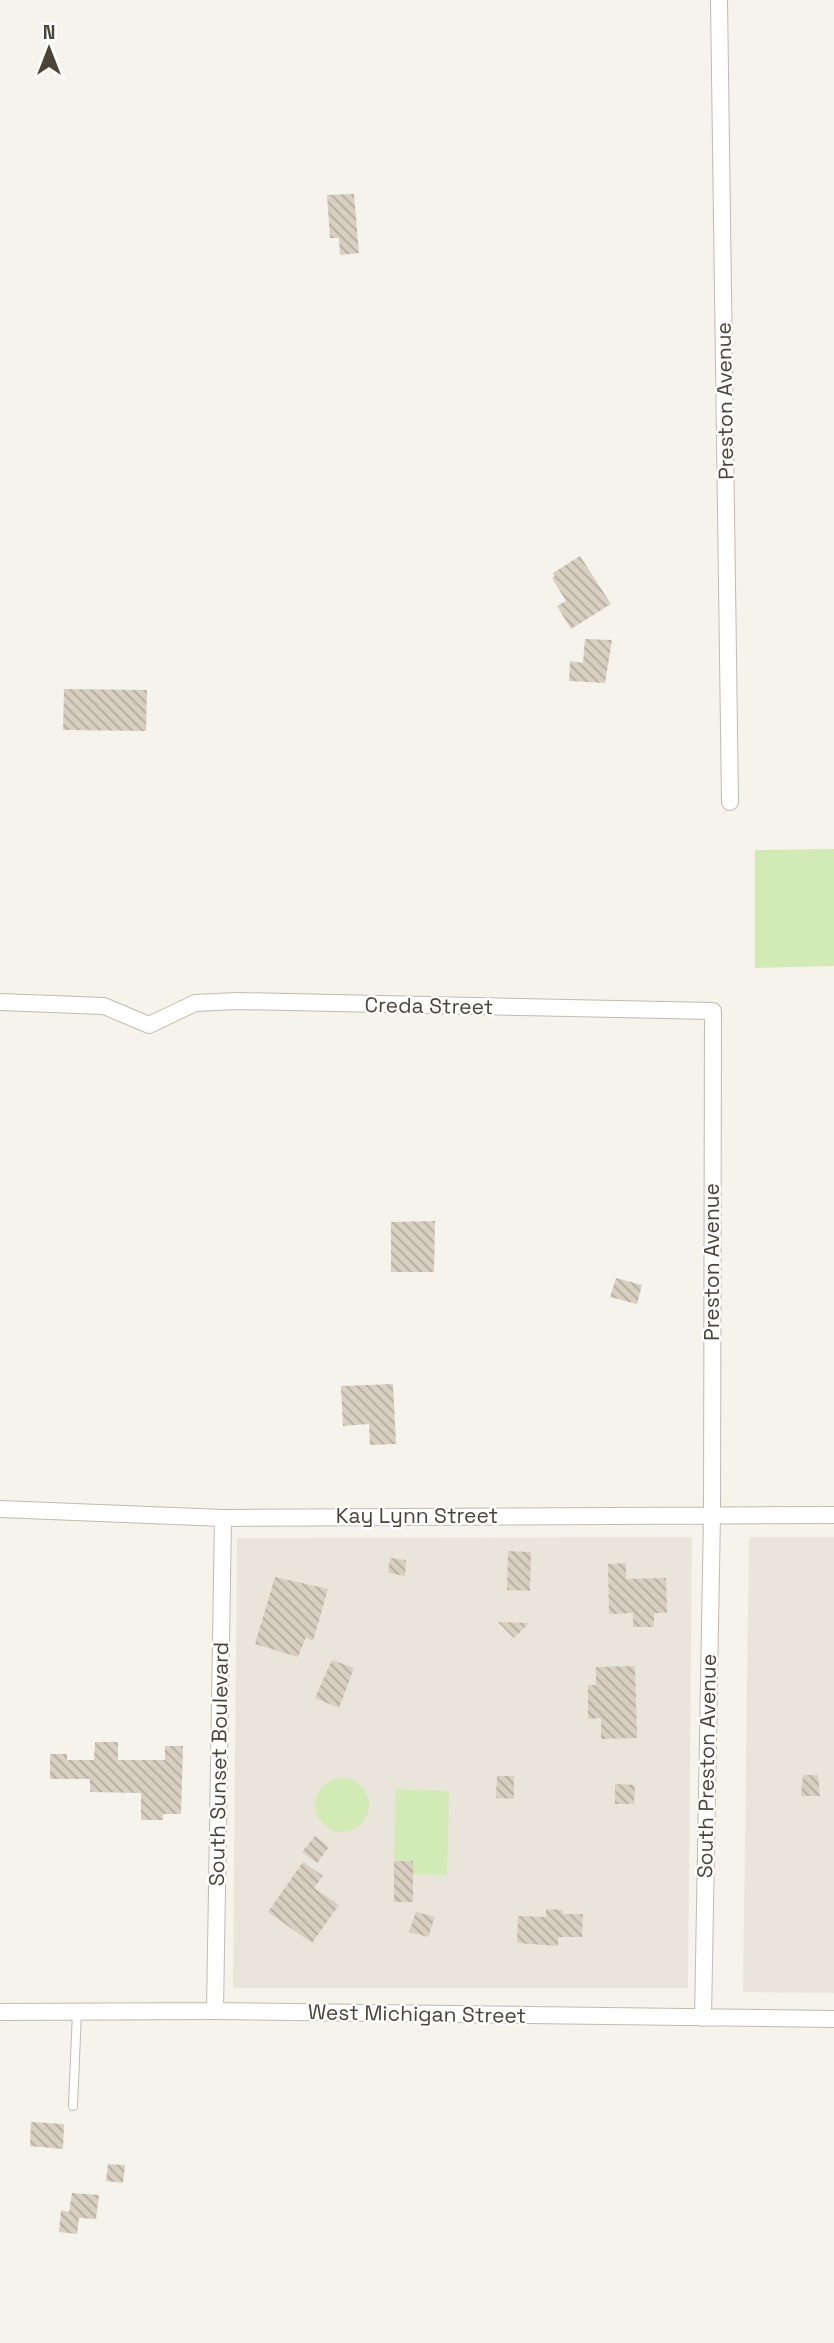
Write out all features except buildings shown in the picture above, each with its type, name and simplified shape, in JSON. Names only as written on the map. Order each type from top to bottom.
[{"type":"street","name":"Preston Avenue","points":[[719,0],[730,802]]},
{"type":"street","name":"Creda Street","points":[[0,1002],[104,1006],[149,1024],[195,1003],[237,1001],[713,1011]]},
{"type":"street","name":"Preston Avenue","points":[[712,1514],[713,1011]]},
{"type":"street","name":"Kay Lynn Street","points":[[0,1509],[223,1518],[834,1514]]},
{"type":"street","name":"South Preston Avenue","points":[[703,2018],[712,1514]]},
{"type":"street","name":"South Sunset Boulevard","points":[[215,2011],[223,1518]]},
{"type":"street","name":"West Michigan Street","points":[[0,2012],[215,2011],[834,2018]]},
{"type":"lane","points":[[73,2106],[77,2011]]},
{"type":"shaded area","points":[[692,1537],[688,1988],[233,1988],[237,1538]]},
{"type":"shaded area","points":[[749,1537],[834,1537],[834,1993],[743,1992]]},
{"type":"green space","points":[[834,849],[834,966],[755,968],[755,850]]},
{"type":"green space","points":[[342,1778],[361,1786],[369,1805],[361,1824],[342,1832],[323,1824],[315,1805],[323,1786]]},
{"type":"green space","points":[[396,1789],[449,1791],[447,1875],[413,1874],[413,1861],[394,1860]]}]
